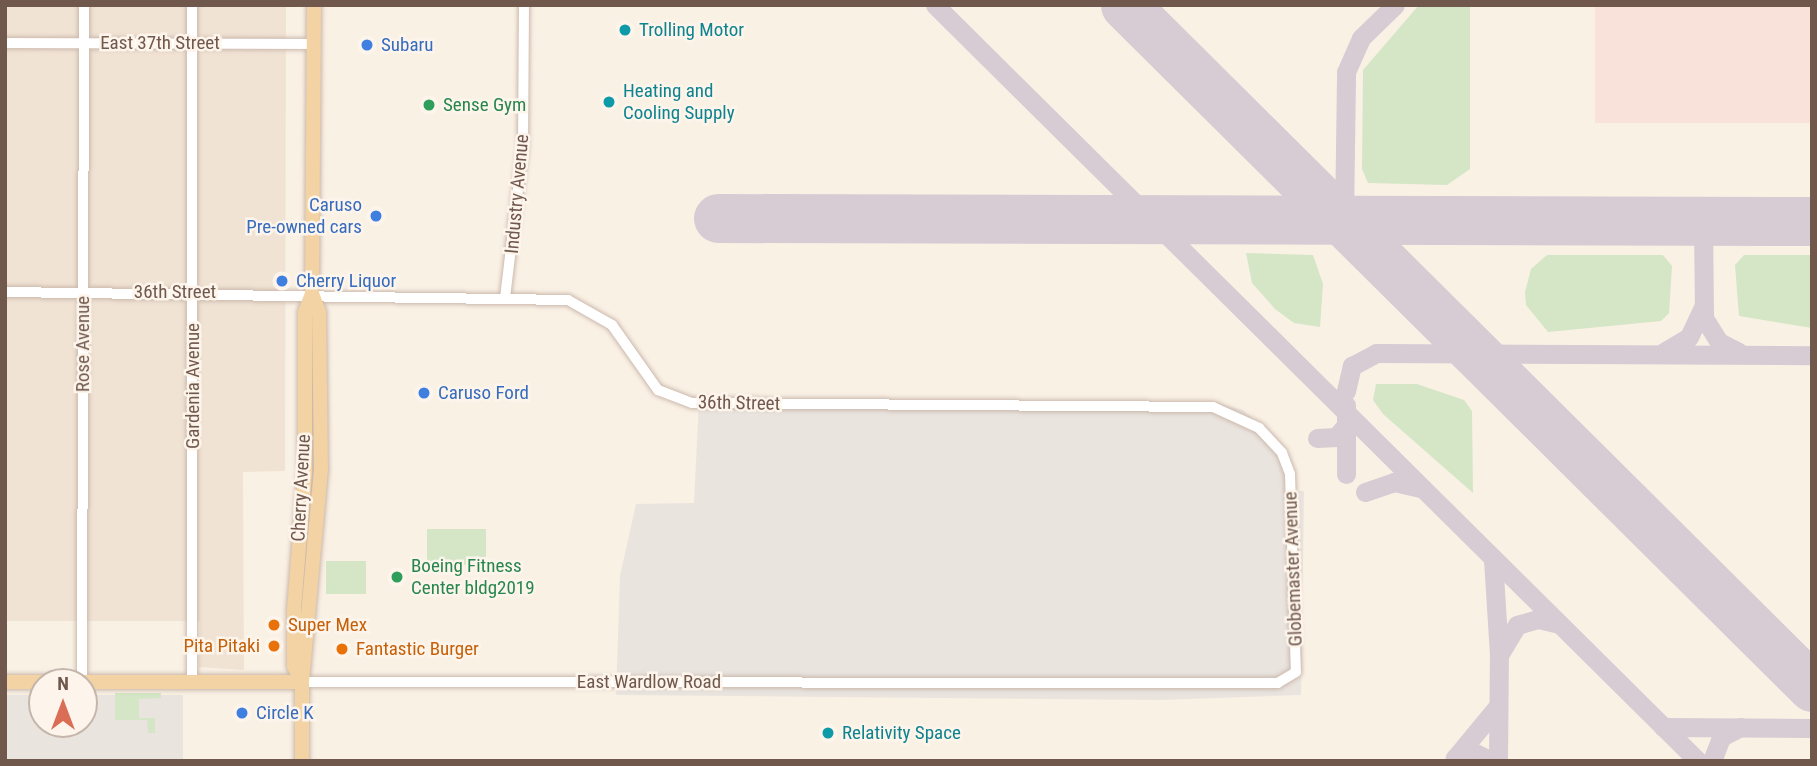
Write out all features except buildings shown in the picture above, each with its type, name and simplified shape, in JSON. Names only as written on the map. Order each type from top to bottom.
[{"type":"main road","name":"Cherry Avenue","points":[[303,761],[302,682],[321,470],[319,312],[312,294],[314,5]]},
{"type":"main road","name":"East Wardlow Road","points":[[5,682],[28,682]]},
{"type":"main road","name":"East Wardlow Road","points":[[98,682],[302,682]]},
{"type":"street","name":"Rose Avenue","points":[[82,668],[84,5]]},
{"type":"street","name":"Gardenia Avenue","points":[[192,5],[192,682]]},
{"type":"street","name":"Industry Avenue","points":[[505,298],[523,147],[524,5]]},
{"type":"street","name":"East 37th Street","points":[[5,43],[314,44]]},
{"type":"street","name":"36th Street","points":[[5,292],[193,292],[568,300],[593,309],[612,324],[648,381],[692,403],[1213,407],[1259,428]]},
{"type":"street","name":"Globemaster Avenue","points":[[1259,428],[1282,453],[1294,504],[1292,677]]},
{"type":"street","name":"East Wardlow Road","points":[[302,682],[1278,683],[1292,677]]},
{"type":"shaded area","points":[[5,5],[286,5],[285,471],[243,472],[244,670],[199,667],[200,621],[5,621]]},
{"type":"shaded area","points":[[1595,5],[1812,5],[1812,123],[1595,123]]},
{"type":"shaded area","points":[[699,401],[1215,403],[1243,410],[1281,444],[1295,491],[1304,491],[1301,695],[1161,700],[616,695],[620,576],[636,504],[694,503]]},
{"type":"shaded area","points":[[5,695],[28,695],[28,738],[98,738],[98,695],[183,695],[183,761],[5,761]]},
{"type":"green space","points":[[1419,5],[1470,5],[1470,169],[1447,185],[1368,183],[1362,169],[1363,70]]},
{"type":"green space","points":[[1246,253],[1313,255],[1323,284],[1320,327],[1294,323],[1275,309],[1252,283]]},
{"type":"green space","points":[[1547,255],[1663,255],[1672,266],[1669,313],[1661,321],[1548,332],[1526,305],[1525,292],[1531,269]]},
{"type":"green space","points":[[1744,255],[1812,255],[1812,328],[1739,316],[1735,265]]},
{"type":"green space","points":[[1376,384],[1417,384],[1464,400],[1472,411],[1473,493],[1383,414],[1373,400]]},
{"type":"green space","points":[[427,529],[486,529],[486,565],[427,565]]},
{"type":"green space","points":[[326,561],[366,561],[366,594],[326,594]]},
{"type":"green space","points":[[115,693],[161,693],[161,698],[139,699],[139,718],[155,718],[155,733],[148,733],[147,720],[115,720]]},
{"type":"taxiway","points":[[935,5],[1698,761]]},
{"type":"taxiway","points":[[1344,220],[1346,72],[1361,38],[1395,5]]},
{"type":"taxiway","points":[[1703,221],[1704,318],[1719,342],[1739,352]]},
{"type":"taxiway","points":[[1664,352],[1689,337],[1702,309]]},
{"type":"taxiway","points":[[1346,391],[1352,366],[1376,353],[1812,355]]},
{"type":"taxiway","points":[[1346,405],[1346,474]]},
{"type":"taxiway","points":[[1317,438],[1336,437],[1346,425]]},
{"type":"taxiway","points":[[1365,492],[1394,482],[1420,488]]},
{"type":"taxiway","points":[[1493,559],[1499,655],[1517,625],[1538,619],[1559,624]]},
{"type":"taxiway","points":[[1498,761],[1499,655]]},
{"type":"taxiway","points":[[1492,761],[1475,753],[1455,758],[1498,706]]},
{"type":"taxiway","points":[[1663,727],[1812,728]]},
{"type":"taxiway","points":[[1712,761],[1721,737],[1741,727]]},
{"type":"runway","points":[[1125,5],[1812,687]]},
{"type":"runway","points":[[718,218],[1812,221]]},
{"type":"place","name":"Trolling Motor","points":[[625,30]]},
{"type":"place","name":"Subaru","points":[[367,45]]},
{"type":"place","name":"Heating and Cooling Supply","points":[[609,102]]},
{"type":"place","name":"Sense Gym","points":[[429,105]]},
{"type":"place","name":"Caruso Pre-owned cars","points":[[376,216]]},
{"type":"place","name":"Cherry Liquor","points":[[282,281]]},
{"type":"place","name":"Caruso Ford","points":[[424,393]]},
{"type":"place","name":"Boeing Fitness Center bldg2019","points":[[397,577]]},
{"type":"place","name":"Super Mex","points":[[274,625]]},
{"type":"place","name":"Pita Pitaki","points":[[274,646]]},
{"type":"place","name":"Fantastic Burger","points":[[342,649]]},
{"type":"place","name":"Circle K","points":[[242,713]]},
{"type":"place","name":"Relativity Space","points":[[828,733]]}]
